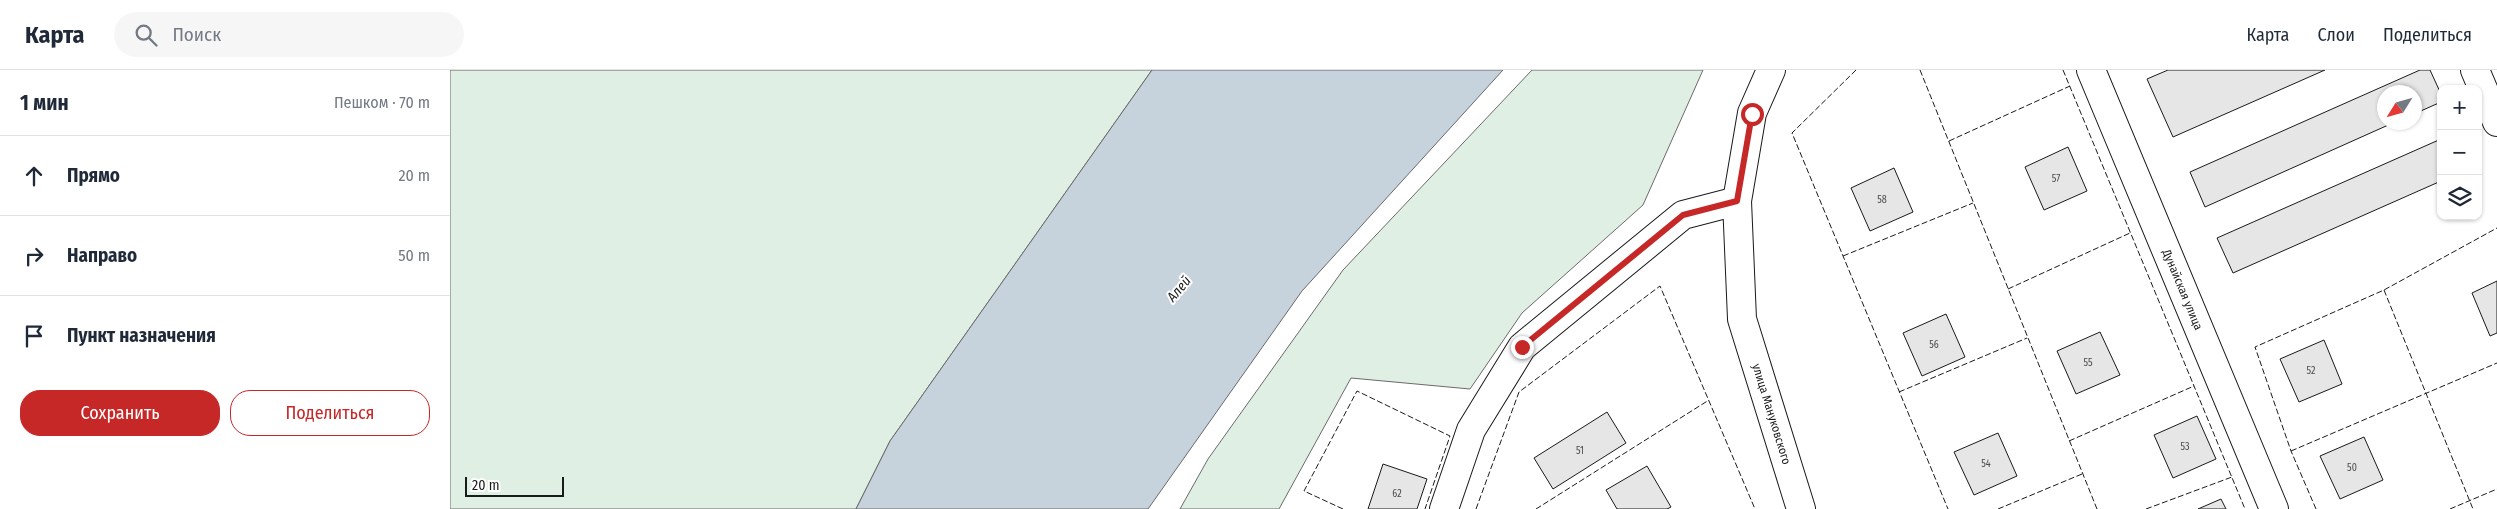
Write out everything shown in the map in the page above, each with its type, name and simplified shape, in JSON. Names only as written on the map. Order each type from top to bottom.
[{"type":"street","name":"улица Мануковского","points":[[1771,70],[1752,114],[1737,201],[1742,319],[1801,509]]},
{"type":"street","name":"Дунайская улица","points":[[2091,70],[2274,509]]},
{"type":"street","points":[[2475,70],[2497,122]]},
{"type":"street","points":[[1444,509],[1471,430],[1522,347],[1683,215],[1737,201]]},
{"type":"green space","points":[[450,70],[1152,70],[890,441],[856,509],[450,509]]},
{"type":"green space","points":[[1532,70],[1703,70],[1643,205],[1522,313],[1470,389],[1351,378],[1279,509],[1180,509],[1208,459],[1343,270]]},
{"type":"water","name":"Алей","points":[[1152,70],[1503,70],[1302,291],[1148,509],[856,509],[890,441]]},
{"type":"building","points":[[2168,70],[2325,70],[2173,137],[2147,79]]},
{"type":"building","points":[[2420,70],[2430,70],[2437,85],[2437,104],[2422,110],[2422,85],[2386,85]]},
{"type":"building","points":[[2377,89],[2377,130],[2205,207],[2190,172]]},
{"type":"building","points":[[2437,141],[2437,183],[2233,273],[2217,238]]},
{"type":"building","points":[[2068,147],[2087,191],[2044,210],[2025,167]]},
{"type":"building","points":[[1894,168],[1913,212],[1870,231],[1851,188]]},
{"type":"building","points":[[2497,281],[2497,333],[2490,336],[2472,293]]},
{"type":"building","points":[[1946,314],[1965,357],[1922,376],[1903,333]]},
{"type":"building","points":[[2100,332],[2120,375],[2076,394],[2057,351]]},
{"type":"building","points":[[2324,340],[2342,384],[2299,402],[2280,359]]},
{"type":"building","points":[[1607,412],[1626,443],[1553,489],[1534,458]]},
{"type":"building","points":[[2197,416],[2216,459],[2173,478],[2154,435]]},
{"type":"building","points":[[1998,433],[2017,476],[1974,495],[1954,452]]},
{"type":"building","points":[[2364,437],[2383,480],[2340,499],[2320,456]]},
{"type":"building","points":[[1383,464],[1427,479],[1417,509],[1368,509]]},
{"type":"building","points":[[1647,466],[1671,507],[1667,509],[1617,509],[1606,490]]},
{"type":"building","points":[[2221,499],[2226,509],[2198,509]]},
{"type":"fence","points":[[1856,70],[1792,133],[1948,509]]},
{"type":"fence","points":[[1920,70],[2097,509]]},
{"type":"fence","points":[[2063,70],[2245,509]]},
{"type":"fence","points":[[1949,141],[2070,86]]},
{"type":"fence","points":[[1843,256],[1973,203]]},
{"type":"fence","points":[[2316,509],[2291,451],[2255,347],[2384,290],[2497,228]]},
{"type":"fence","points":[[2008,289],[2130,233]]},
{"type":"fence","points":[[1476,509],[1519,392],[1660,286],[1755,509]]},
{"type":"fence","points":[[2384,290],[2473,509]]},
{"type":"fence","points":[[1899,392],[2027,338]]},
{"type":"fence","points":[[2291,451],[2497,363]]},
{"type":"fence","points":[[2069,441],[2194,386]]},
{"type":"fence","points":[[1343,509],[1304,491],[1357,391],[1450,436],[1425,509]]},
{"type":"fence","points":[[1536,509],[1709,400]]},
{"type":"fence","points":[[1998,509],[2082,474]]},
{"type":"fence","points":[[2146,509],[2232,477]]},
{"type":"fence","points":[[2450,509],[2497,489]]},
{"type":"route","points":[[1522,347],[1683,215],[1737,201],[1752,114]]}]
